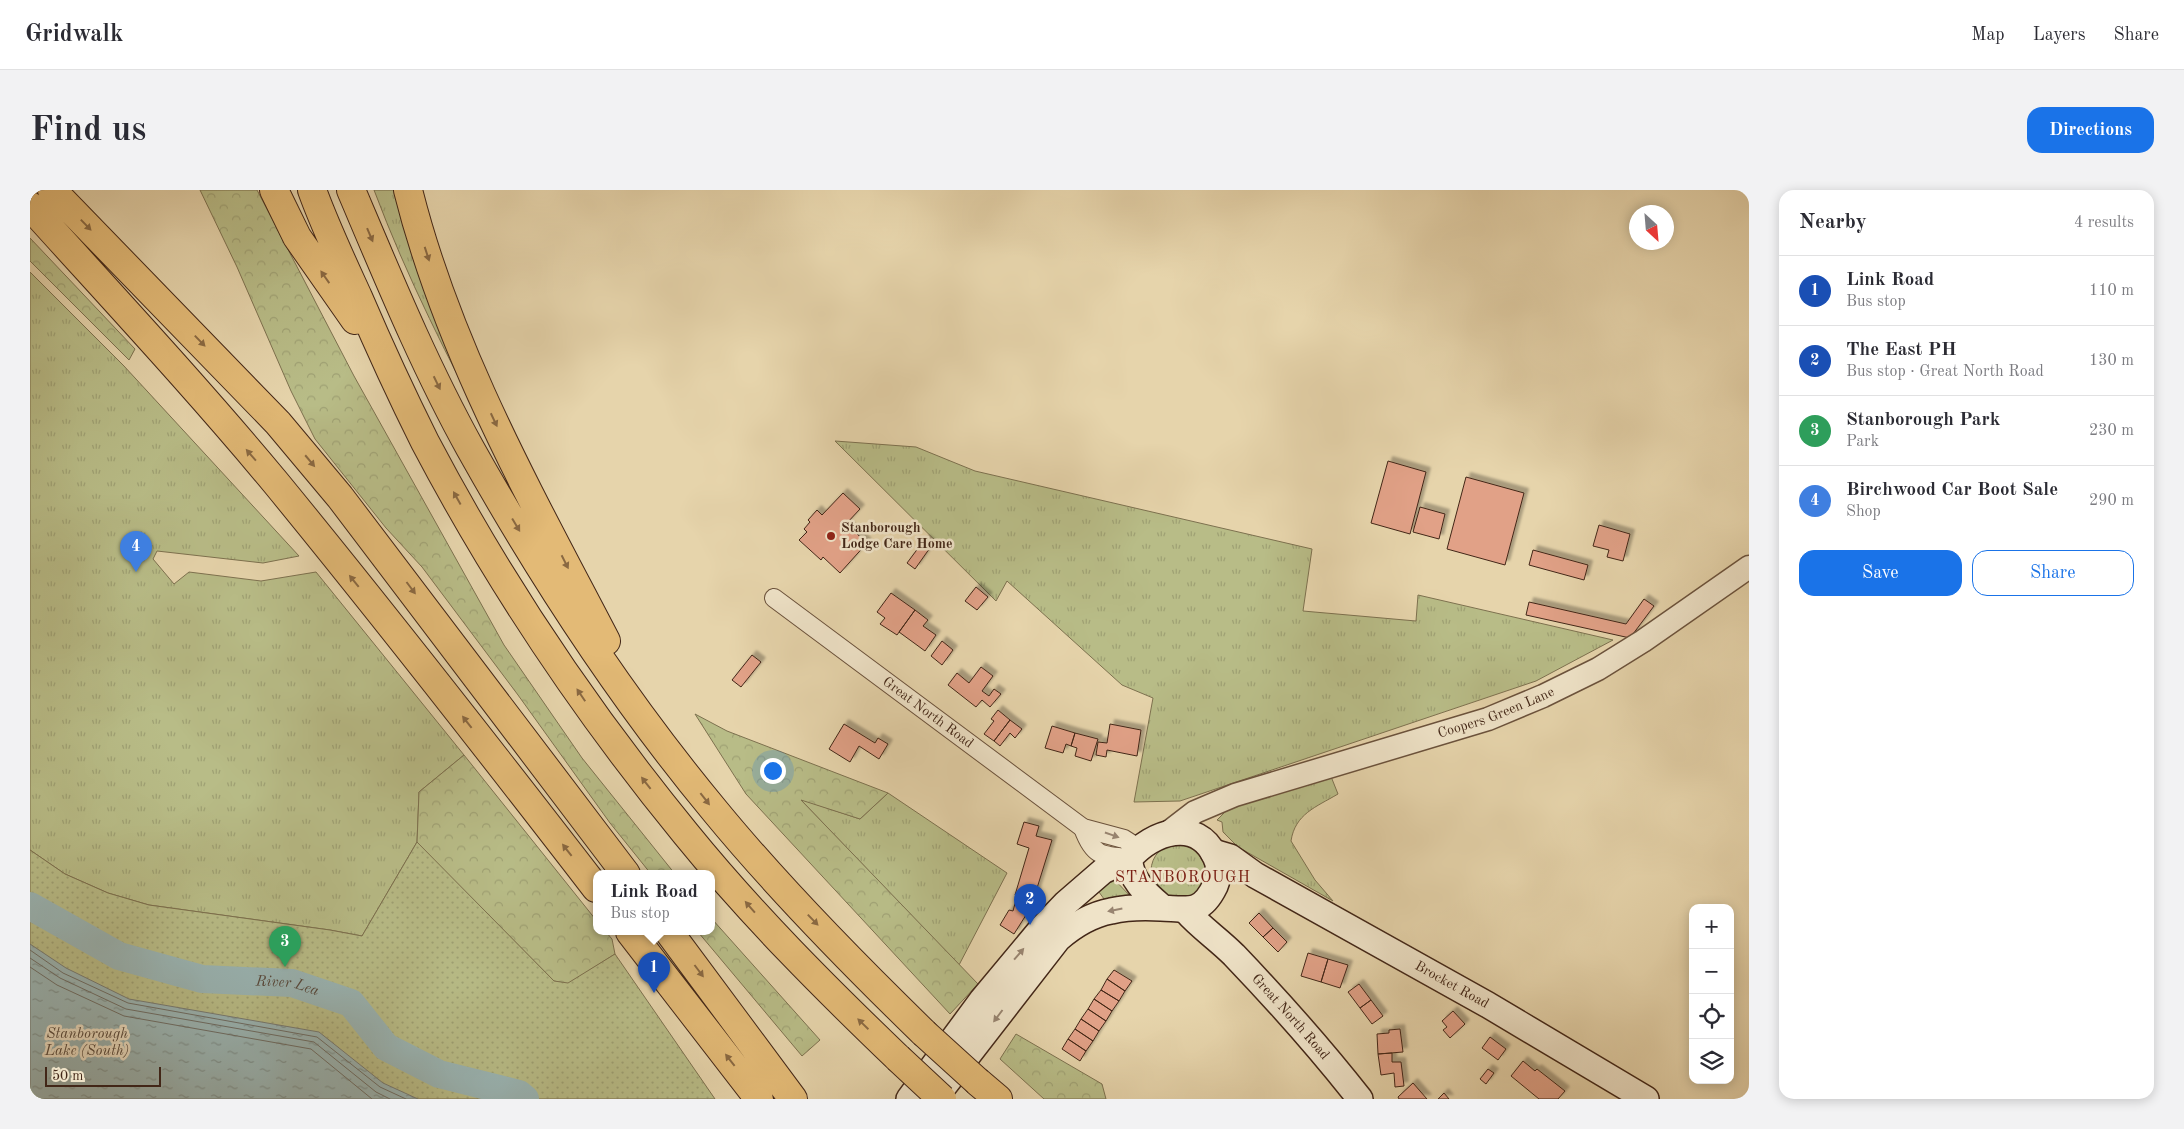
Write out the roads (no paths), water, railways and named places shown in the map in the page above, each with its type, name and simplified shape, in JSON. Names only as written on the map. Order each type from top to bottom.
[{"type":"main road","points":[[52,190],[224,366],[278,424],[327,482],[402,577],[623,870]]},
{"type":"main road","points":[[274,190],[297,237],[392,375]]},
{"type":"main road","points":[[312,190],[392,375],[426,442],[484,545],[548,647],[609,735],[687,836],[770,930],[825,988],[942,1099]]},
{"type":"main road","points":[[351,190],[406,318],[470,448],[573,619],[654,733],[715,811],[780,886],[879,989],[988,1091]]},
{"type":"main road","points":[[408,190],[447,313],[475,380],[518,472],[654,733]]},
{"type":"main road","points":[[30,206],[137,324],[274,482],[441,689],[593,884]]},
{"type":"main road","points":[[910,1099],[982,1000],[1042,928],[1066,903],[1104,871],[1169,832],[1194,835],[1209,847],[1219,867],[1213,890],[1218,938]]},
{"type":"main road","name":"Brocket Road","points":[[1209,847],[1230,857],[1255,874],[1488,1004],[1646,1099]]},
{"type":"main road","points":[[1132,855],[1136,880],[1146,893],[1174,909]]},
{"type":"main road","points":[[934,1099],[1058,939],[1073,927],[1084,920],[1109,911],[1137,907],[1174,909],[1203,904],[1213,890],[1241,874],[1255,874]]},
{"type":"main road","name":"Great North Road","points":[[1174,909],[1218,938],[1284,1007],[1360,1099]]},
{"type":"main road","points":[[632,935],[759,1099]]},
{"type":"main road","points":[[671,935],[793,1099]]},
{"type":"street","name":"Coopers Green Lane","points":[[1169,832],[1195,812],[1260,786],[1488,719],[1543,696],[1598,669],[1643,641],[1749,567]]},
{"type":"street","name":"Great North Road","points":[[774,598],[1083,828],[1089,845],[1105,856],[1132,855]]},
{"type":"street","points":[[1209,847],[1210,821],[1218,804]]},
{"type":"water","name":"Stanborough Lake (South)","points":[[30,944],[66,968],[129,999],[319,1032],[383,1083],[418,1099],[30,1099]]},
{"type":"waterway","name":"River Lea","points":[[30,906],[119,956],[202,979],[292,983],[351,1003],[386,1047],[439,1074],[519,1094],[525,1099]]},
{"type":"place","name":"Stanborough Lodge Care Home","points":[[831,536]]},
{"type":"place","name":"Birchwood Car Boot Sale","points":[[136,572]]},
{"type":"place","name":"The East PH","points":[[1030,925]]},
{"type":"place","name":"Stanborough Park","points":[[285,967]]},
{"type":"place","name":"Link Road","points":[[654,993]]},
{"type":"district","name":"STANBOROUGH","points":[[1183,878]]}]
